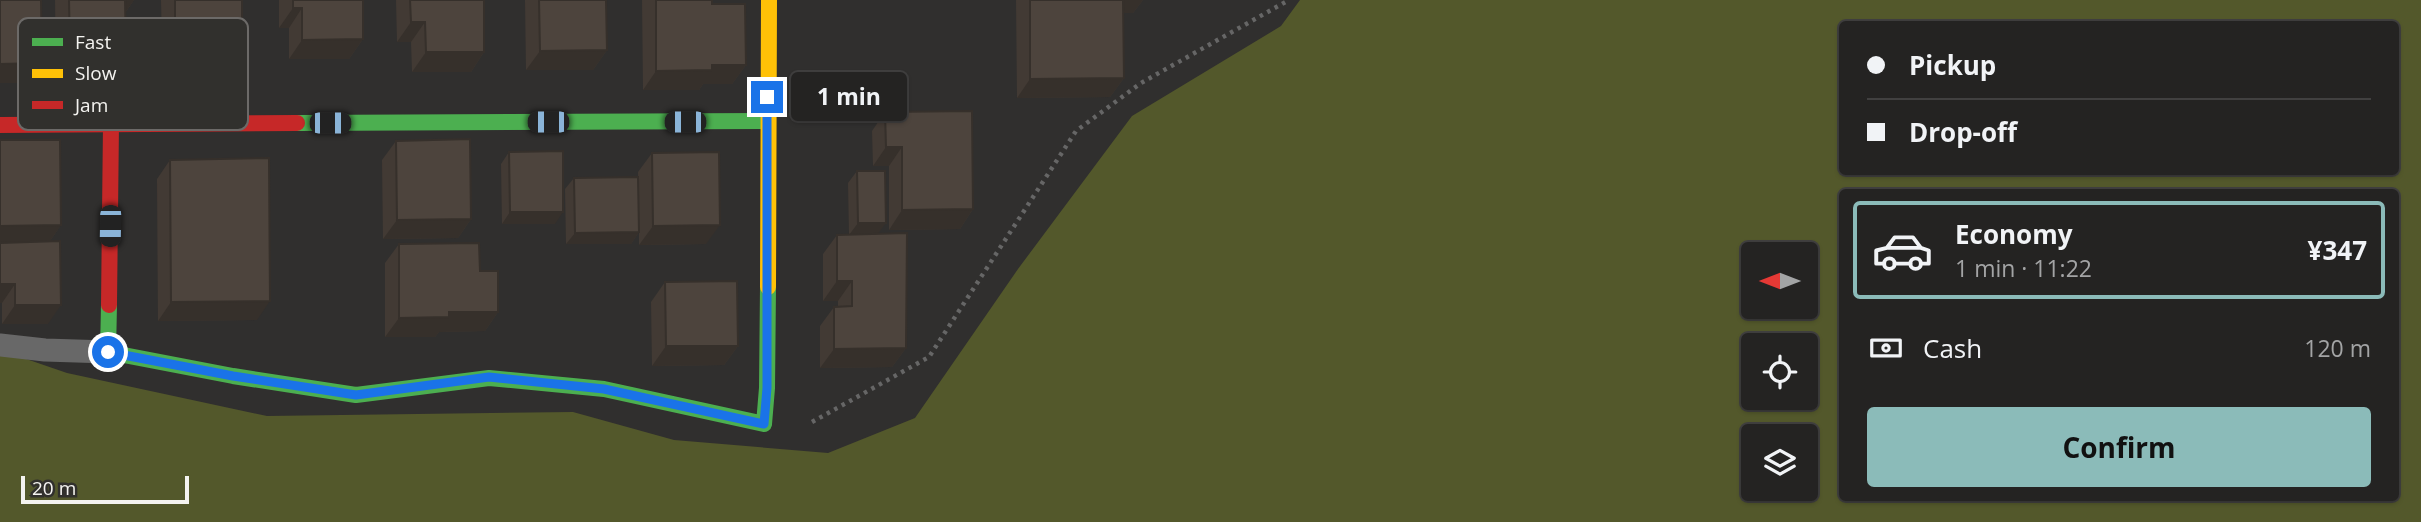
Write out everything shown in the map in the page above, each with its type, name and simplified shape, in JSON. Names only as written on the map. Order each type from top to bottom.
[{"type":"street","points":[[111,130],[108,352],[233,376],[356,395],[489,377],[604,389],[764,424],[767,388],[769,0]]},
{"type":"street","points":[[248,123],[767,121]]},
{"type":"street","points":[[0,125],[18,125]]},
{"type":"lane","points":[[0,345],[45,351],[108,352]]},
{"type":"path","points":[[764,424],[814,422],[929,357],[1076,131],[1141,83],[1289,0]]},
{"type":"green space","points":[[1300,0],[2421,0],[2421,522],[0,522],[0,350],[67,373],[267,416],[573,412],[674,440],[828,453],[915,418],[1018,269],[1132,116],[1281,26]]},
{"type":"building","points":[[0,0],[41,0],[41,18],[18,18],[18,64],[0,64]]},
{"type":"building","points":[[69,0],[125,0],[125,18],[69,18]]},
{"type":"building","points":[[175,0],[242,0],[242,18],[175,18]]},
{"type":"building","points":[[293,0],[363,0],[363,39],[302,40],[302,8],[293,8]]},
{"type":"building","points":[[410,0],[484,0],[484,52],[426,52],[425,22],[411,22]]},
{"type":"building","points":[[539,0],[606,0],[607,50],[540,51]]},
{"type":"building","points":[[656,0],[712,0],[712,4],[745,4],[746,65],[712,65],[712,70],[656,71]]},
{"type":"building","points":[[1030,0],[1123,0],[1124,78],[1030,79]]},
{"type":"building","points":[[972,111],[973,209],[902,210],[902,147],[886,147],[885,112]]},
{"type":"building","points":[[470,139],[471,219],[397,220],[396,141]]},
{"type":"building","points":[[0,140],[60,140],[61,225],[0,226]]},
{"type":"building","points":[[563,151],[563,212],[510,212],[509,152]]},
{"type":"building","points":[[719,152],[720,225],[653,226],[652,153]]},
{"type":"building","points":[[269,158],[270,301],[171,302],[170,160]]},
{"type":"building","points":[[857,171],[885,171],[886,223],[858,223]]},
{"type":"building","points":[[638,177],[639,232],[575,233],[574,178]]},
{"type":"building","points":[[907,233],[906,348],[834,349],[834,307],[852,306],[852,281],[837,281],[837,235]]},
{"type":"building","points":[[60,241],[61,305],[15,305],[15,284],[0,284],[0,243]]},
{"type":"building","points":[[479,243],[480,271],[498,271],[498,312],[449,312],[449,317],[399,318],[399,244]]},
{"type":"building","points":[[737,281],[738,346],[666,346],[665,282]]},
{"type":"traffic: fast","points":[[297,123],[767,121]]},
{"type":"traffic: fast","points":[[109,305],[108,352],[233,376],[356,395],[489,378],[604,389],[764,424],[768,287]]},
{"type":"traffic: slow","points":[[768,287],[769,0]]},
{"type":"traffic: jam","points":[[248,123],[297,123]]},
{"type":"traffic: jam","points":[[0,125],[18,125]]},
{"type":"traffic: jam","points":[[109,305],[111,130]]},
{"type":"route","points":[[108,352],[233,376],[356,395],[489,377],[604,389],[764,424],[767,388],[767,97]]}]
